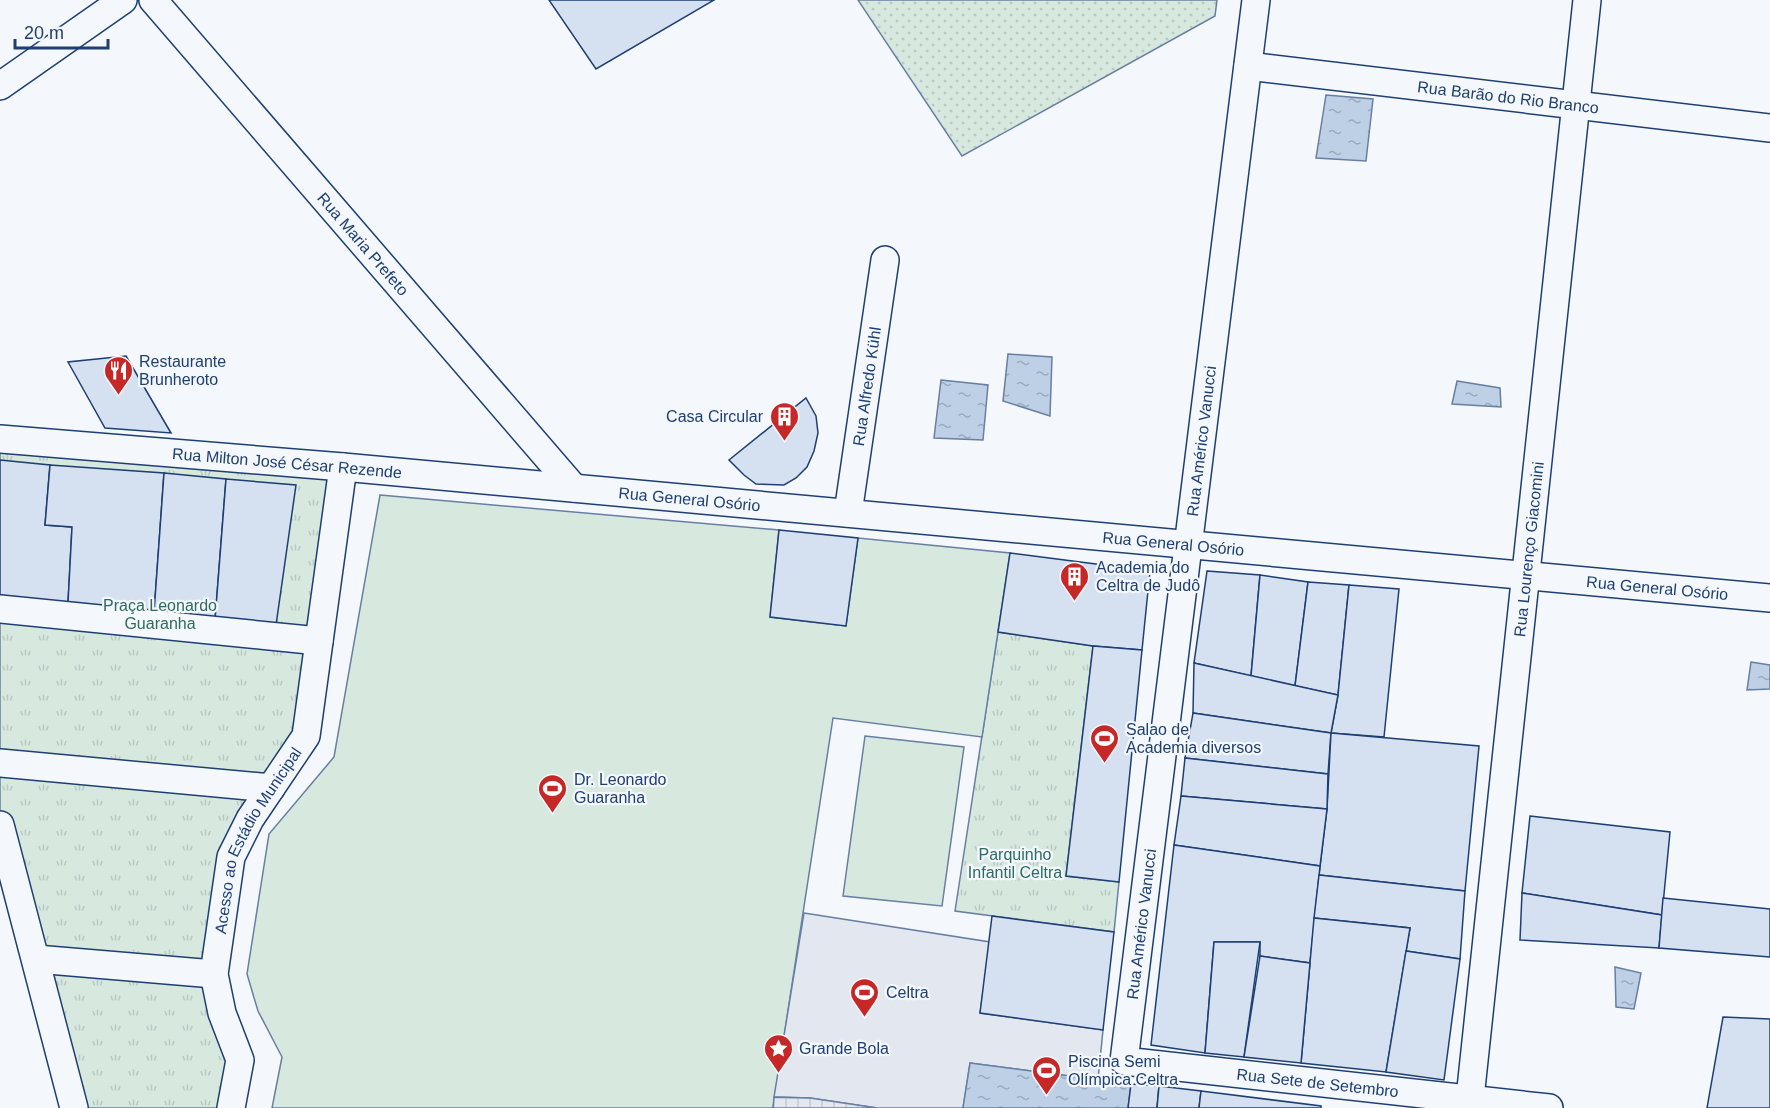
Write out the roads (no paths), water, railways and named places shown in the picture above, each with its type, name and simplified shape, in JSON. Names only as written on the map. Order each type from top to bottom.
[{"type":"street","points":[[0,86],[123,0]]},
{"type":"street","name":"Rua Maria Prefeto","points":[[153,0],[574,488]]},
{"type":"street","name":"Rua Américo Vanucci","points":[[1124,1061],[1256,0]]},
{"type":"street","name":"Rua Lourenço Giacomini","points":[[1470,1098],[1587,0]]},
{"type":"street","name":"Rua Barão do Rio Branco","points":[[1248,66],[1770,128]]},
{"type":"street","name":"Rua Alfredo Kühl","points":[[848,513],[885,260]]},
{"type":"street","name":"Rua Milton José César Rezende","points":[[0,440],[574,488]]},
{"type":"street","name":"Acesso ao Estádio Municipal","points":[[231,1108],[240,1060],[222,1013],[214,974],[231,857],[250,819],[306,736],[343,467]]},
{"type":"street","name":"Rua General Osório","points":[[574,488],[1770,598]]},
{"type":"street","points":[[0,609],[319,641]]},
{"type":"street","points":[[0,763],[272,788]]},
{"type":"street","points":[[0,825],[7,885],[36,959],[74,1108]]},
{"type":"street","points":[[36,959],[214,974]]},
{"type":"street","name":"Rua Sete de Setembro","points":[[1124,1061],[1334,1097],[1470,1098],[1549,1108]]},
{"type":"water","points":[[1326,95],[1373,99],[1366,161],[1316,158]]},
{"type":"water","points":[[1008,354],[1052,357],[1050,416],[1003,401]]},
{"type":"water","points":[[941,380],[988,385],[983,440],[934,438]]},
{"type":"water","points":[[1457,381],[1500,388],[1501,407],[1452,404]]},
{"type":"water","points":[[1751,662],[1770,665],[1770,689],[1747,690]]},
{"type":"water","points":[[1615,967],[1641,973],[1634,1009],[1616,1007]]},
{"type":"water","name":"Piscina Semi Olímpica Celtra","points":[[970,1063],[1131,1084],[1128,1108],[963,1108]]},
{"type":"place","name":"Restaurante Brunheroto","points":[[118,396]]},
{"type":"place","name":"Casa Circular","points":[[784,442]]},
{"type":"place","name":"Academia do Celtra de Judô","points":[[1075,602]]},
{"type":"place","name":"Salao de Academia diversos","points":[[1105,764]]},
{"type":"place","name":"Dr. Leonardo Guaranha","points":[[553,814]]},
{"type":"place","name":"Celtra","points":[[865,1018]]},
{"type":"place","name":"Grande Bola","points":[[778,1074]]},
{"type":"place","name":"Piscina Semi Olímpica Celtra","points":[[1047,1096]]},
{"type":"park label","name":"Praça Leonardo Guaranha","points":[[160,614]]},
{"type":"park label","name":"Parquinho Infantil Celtra","points":[[1015,863]]}]
